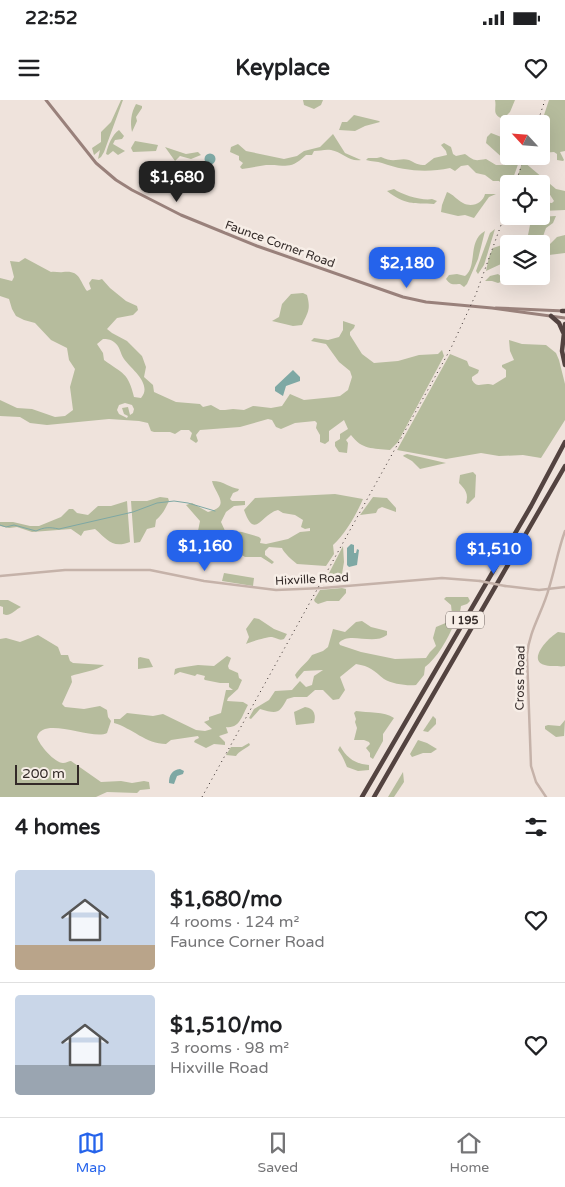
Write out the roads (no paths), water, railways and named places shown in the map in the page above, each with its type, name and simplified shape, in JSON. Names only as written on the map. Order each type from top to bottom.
[{"type":"highway","points":[[551,316],[559,323],[564,333]]},
{"type":"highway","points":[[565,324],[562,351],[565,365]]},
{"type":"highway","points":[[556,460],[565,436]]},
{"type":"highway","name":"I 195","points":[[362,797],[531,506],[565,442]]},
{"type":"highway","name":"I 195","points":[[374,797],[565,466]]},
{"type":"main road","name":"Faunce Corner Road","points":[[46,100],[101,167],[130,188],[173,211],[257,246],[398,296],[426,302],[523,311],[565,318]]},
{"type":"main road","name":"Faunce Corner Road","points":[[523,311],[564,311]]},
{"type":"street","name":"Cross Road","points":[[546,797],[536,782],[531,766],[526,664],[529,640],[549,590],[558,551],[565,531]]},
{"type":"street","name":"Hixville Road","points":[[0,576],[65,570],[150,570],[204,581],[272,590],[318,589],[446,578],[480,581],[531,590],[549,590],[565,587]]},
{"type":"water","points":[[210,153],[216,159],[210,165],[204,159]]},
{"type":"water","points":[[293,370],[300,377],[300,381],[286,386],[283,396],[275,391],[275,387]]},
{"type":"water","points":[[351,544],[354,545],[354,553],[356,553],[357,549],[359,550],[357,565],[349,567],[347,565],[347,548]]},
{"type":"water","points":[[180,769],[184,771],[183,774],[177,776],[174,784],[169,783],[172,773]]},
{"type":"waterway","points":[[0,525],[6,527],[14,525],[36,531],[47,528],[59,529],[133,512],[157,503],[174,501],[215,511]]},
{"type":"railway","points":[[540,115],[545,100]]},
{"type":"railway","points":[[518,175],[522,165]]},
{"type":"railway","points":[[202,797],[451,348],[476,294],[501,225]]}]
